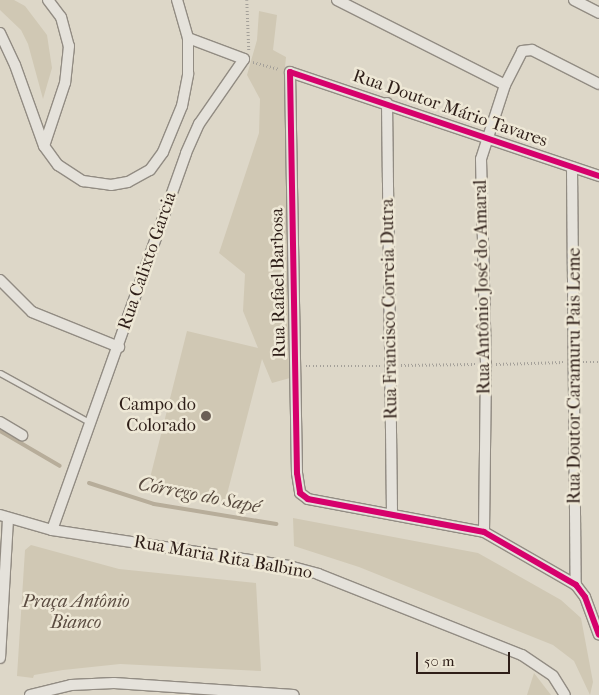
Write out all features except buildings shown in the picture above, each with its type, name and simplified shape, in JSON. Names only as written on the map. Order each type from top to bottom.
[{"type":"street","points":[[44,146],[65,83],[70,46],[61,17],[48,0]]},
{"type":"street","points":[[0,33],[15,65],[44,146],[58,165],[83,181],[111,185],[143,176],[163,152],[182,106],[188,74],[188,38],[177,0]]},
{"type":"street","points":[[337,0],[505,85]]},
{"type":"street","points":[[574,0],[599,13]]},
{"type":"street","points":[[188,38],[244,59]]},
{"type":"street","name":"Rua Antônio José do Amaral","points":[[484,532],[486,364],[480,171],[487,138],[505,85],[522,51],[532,50],[599,84]]},
{"type":"street","name":"Rua Calixto Garcia","points":[[52,530],[119,347],[176,178],[198,124],[244,59]]},
{"type":"street","name":"Rua Doutor Mário Tavares","points":[[290,72],[387,103],[599,176]]},
{"type":"street","name":"Rua Rafael Barbosa","points":[[290,72],[295,366],[300,493],[308,499],[392,514]]},
{"type":"street","name":"Rua Francisco Correia Dutra","points":[[387,103],[392,514]]},
{"type":"street","name":"Rua Doutor Caramuru Pais Leme","points":[[572,167],[576,362],[576,585]]},
{"type":"street","points":[[0,280],[32,312],[119,347]]},
{"type":"street","points":[[0,422],[22,434]]},
{"type":"street","points":[[392,514],[484,532],[576,585],[596,614],[599,636]]},
{"type":"street","points":[[0,658],[4,517]]},
{"type":"street","name":"Rua Maria Rita Balbino","points":[[4,517],[52,530],[289,566],[318,574],[522,655],[553,676],[565,695]]},
{"type":"street","points":[[30,695],[71,686],[114,683],[294,695]]},
{"type":"lane","points":[[0,373],[92,423]]},
{"type":"path","points":[[247,0],[251,44],[244,59],[290,72]]},
{"type":"path","points":[[295,366],[599,362]]},
{"type":"green space","points":[[0,0],[14,0],[25,6],[47,35],[52,68],[43,99],[28,44],[21,30],[0,10]]},
{"type":"green space","points":[[259,11],[277,15],[273,50],[286,57],[284,78],[290,378],[272,383],[262,359],[225,502],[149,482],[187,331],[258,348],[243,311],[245,274],[219,253],[259,133],[260,99],[247,75],[257,40]]},
{"type":"green space","points":[[293,518],[478,553],[561,600],[581,618],[593,682],[590,695],[574,661],[553,645],[359,567],[294,546]]},
{"type":"green space","name":"Praça Antônio Bianco","points":[[31,545],[119,569],[256,583],[261,671],[120,664],[63,670],[34,675],[33,678],[17,676],[25,550]]},
{"type":"green space","points":[[534,673],[551,695],[527,695]]},
{"type":"waterway","name":"Córrego do Sapé","points":[[0,431],[60,466]]},
{"type":"waterway","name":"Córrego do Sapé","points":[[89,483],[154,504],[276,524]]},
{"type":"cycle path","points":[[599,176],[290,72],[297,473],[300,493],[308,499],[484,532],[576,585],[585,597],[599,635]]},
{"type":"place","name":"Campo do Colorado","points":[[206,416]]}]
